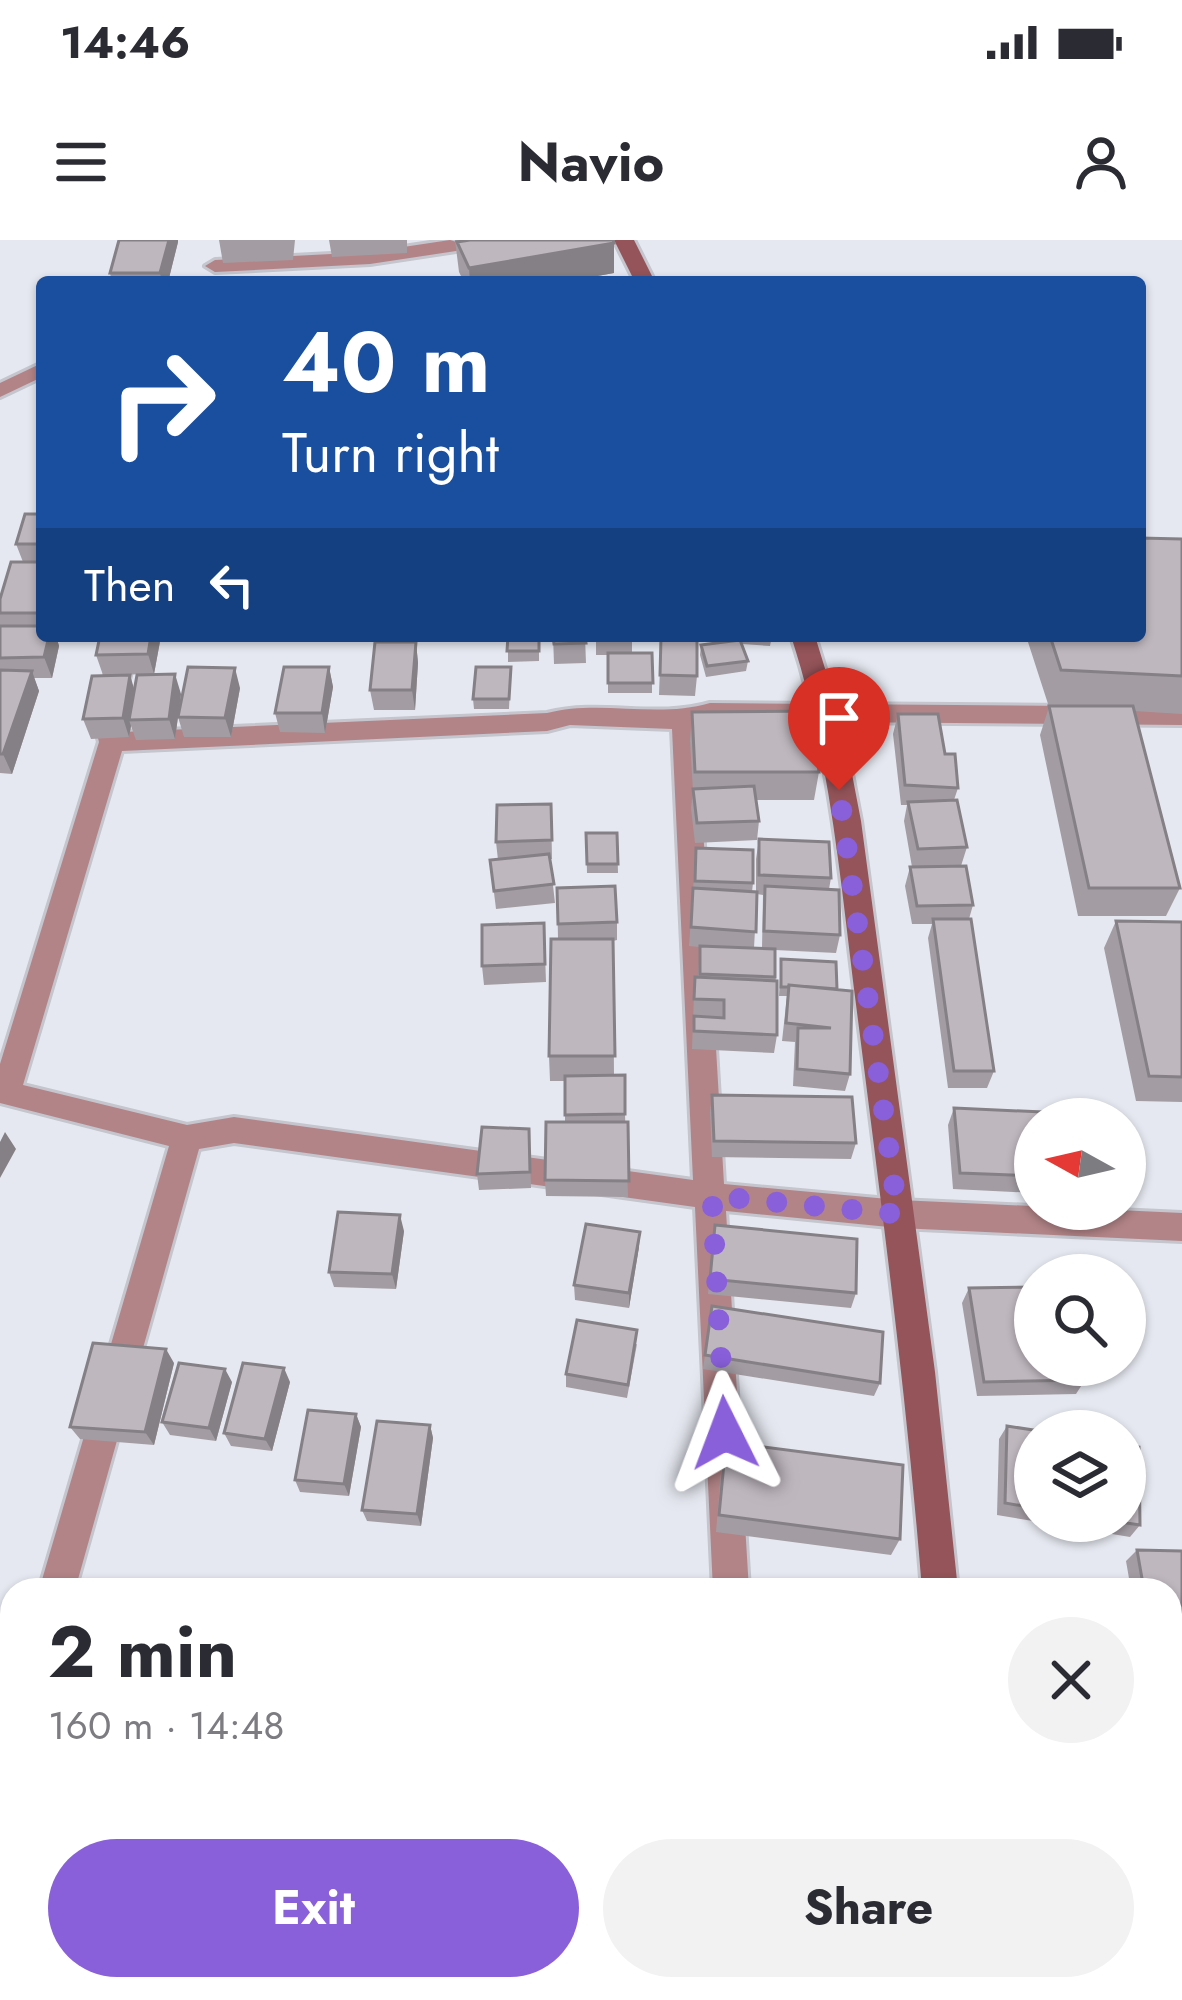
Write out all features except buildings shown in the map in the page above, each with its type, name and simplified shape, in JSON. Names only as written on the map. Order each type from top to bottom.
[{"type":"street","points":[[225,240],[213,274],[459,250]]},
{"type":"street","points":[[624,240],[642,276]]},
{"type":"street","points":[[0,391],[36,372]]},
{"type":"street","points":[[126,642],[106,719],[112,742],[6,1094],[187,1138],[234,1130],[712,1196],[898,1214],[1182,1227]]},
{"type":"street","points":[[805,642],[826,711],[853,869],[928,1436],[939,1578]]},
{"type":"street","points":[[112,742],[548,722],[570,716],[683,721],[710,712],[1182,716]]},
{"type":"street","points":[[683,721],[730,1578]]},
{"type":"street","points":[[60,1578],[187,1138]]},
{"type":"route","points":[[725,1433],[712,1196],[898,1214],[839,790]]}]
